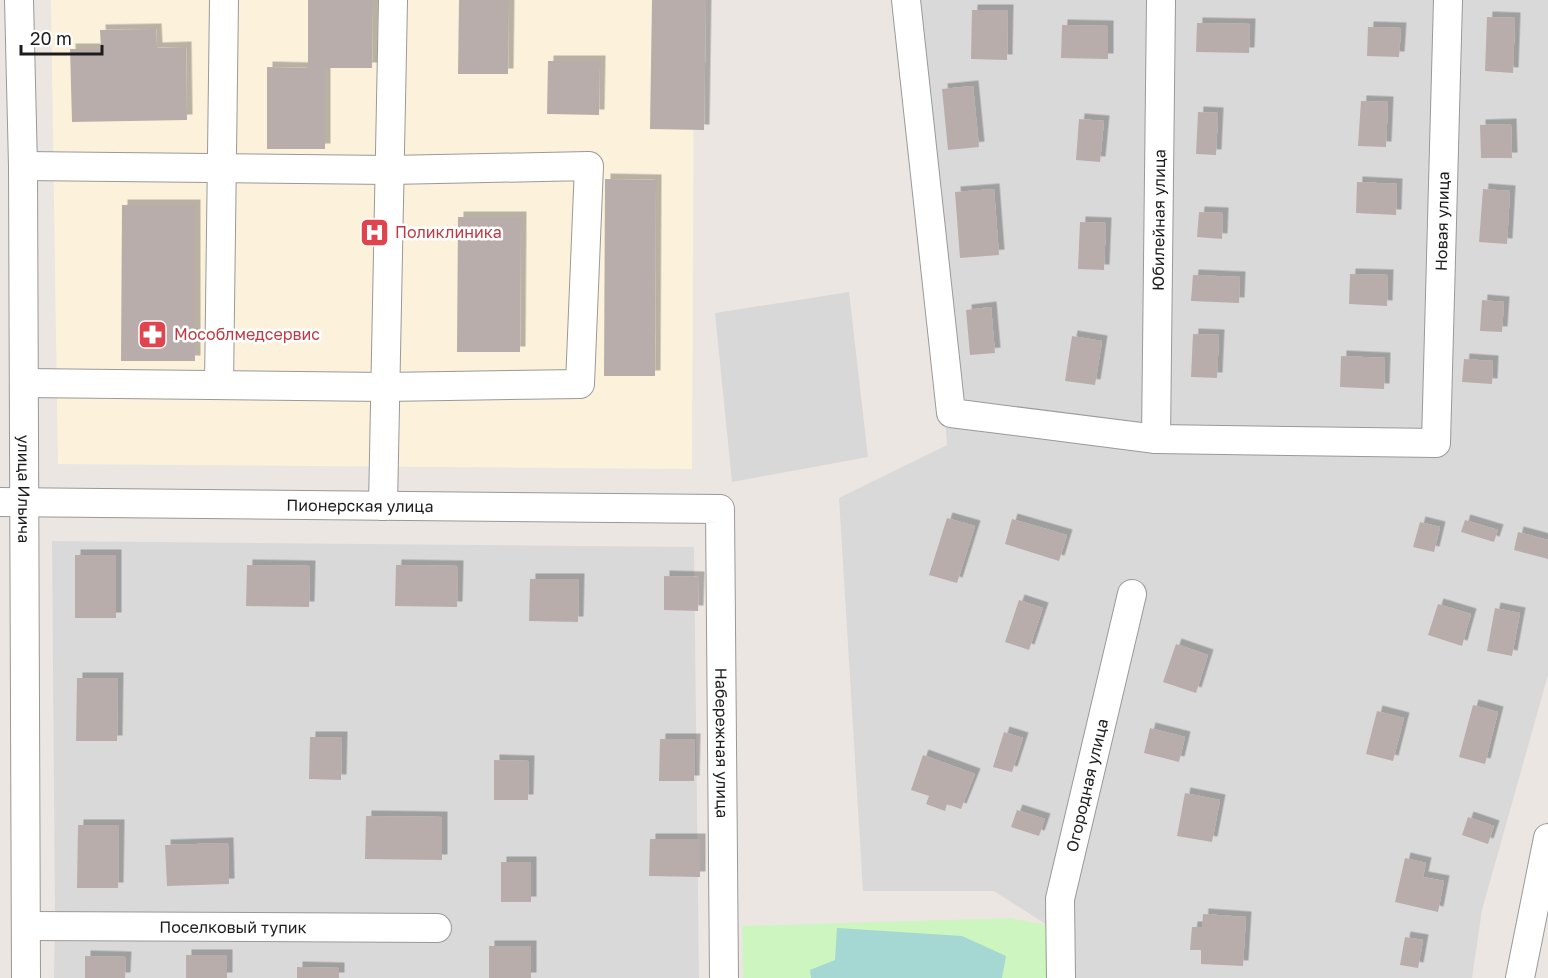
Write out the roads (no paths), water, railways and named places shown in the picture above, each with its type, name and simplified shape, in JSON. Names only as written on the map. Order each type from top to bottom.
[{"type":"street","name":"улица Ильича","points":[[19,0],[23,166],[24,383],[12,502],[27,926],[26,978]]},
{"type":"street","points":[[219,385],[224,0]]},
{"type":"street","points":[[383,506],[393,0]]},
{"type":"street","points":[[906,0],[951,413],[1156,439]]},
{"type":"street","name":"Юбилейная улица","points":[[1156,439],[1161,0]]},
{"type":"street","name":"Новая улица","points":[[1156,439],[1436,443],[1448,0]]},
{"type":"street","points":[[23,166],[390,170],[589,166],[580,384],[385,387],[24,383]]},
{"type":"street","name":"Пионерская улица","points":[[12,502],[720,509]]},
{"type":"street","name":"Набережная улица","points":[[720,509],[724,978]]},
{"type":"street","name":"Огородная улица","points":[[1061,978],[1060,899],[1132,594]]},
{"type":"street","points":[[1520,978],[1548,838]]},
{"type":"street","name":"Поселковый тупик","points":[[27,926],[437,928]]},
{"type":"water","points":[[837,928],[962,936],[1006,956],[1002,978],[811,978],[810,970],[835,960]]},
{"type":"place","name":"Поликлиника","points":[[374,232]]},
{"type":"place","name":"Мособлмедсервис","points":[[153,334]]}]
